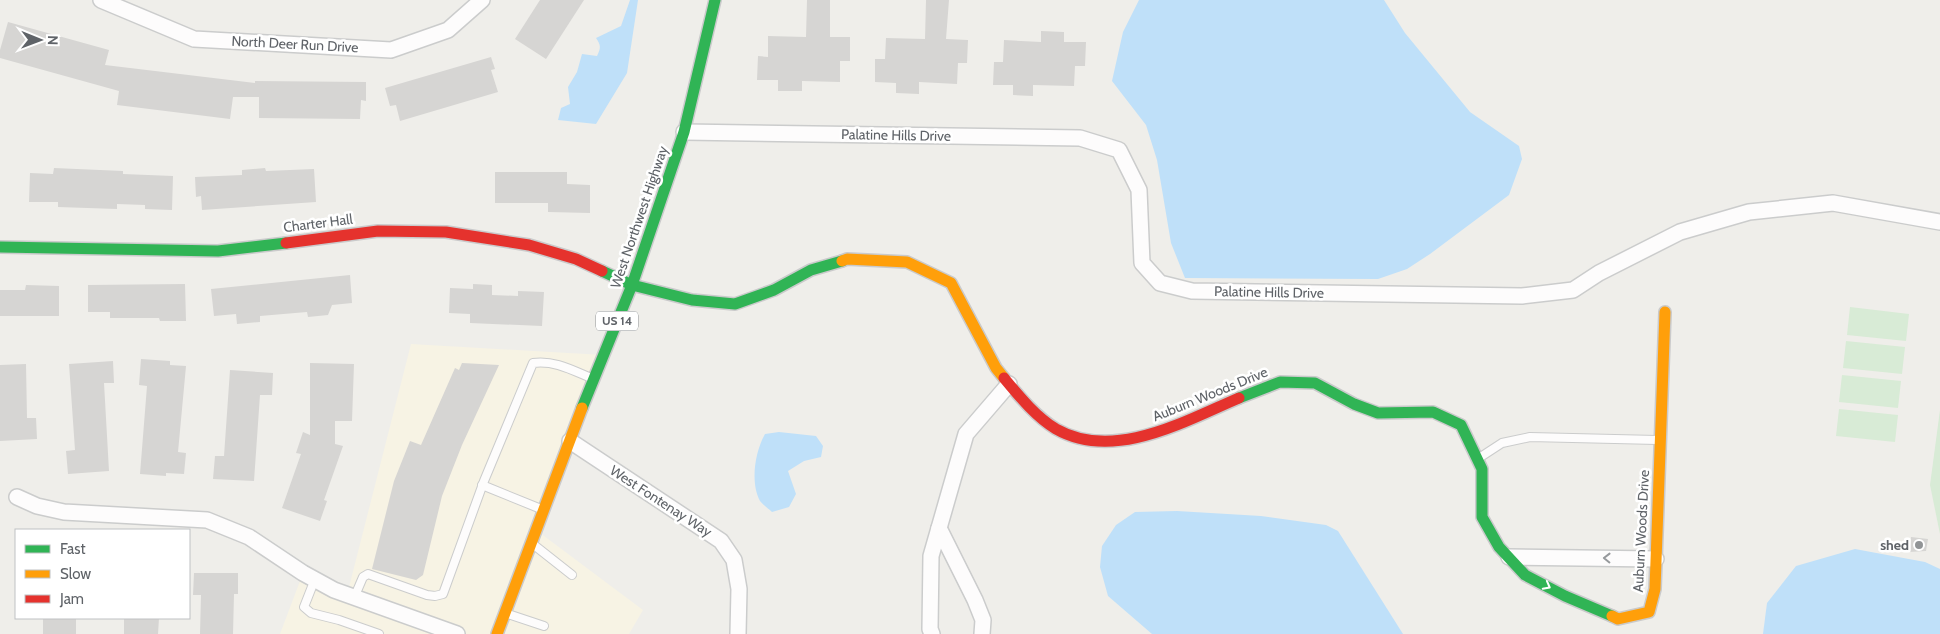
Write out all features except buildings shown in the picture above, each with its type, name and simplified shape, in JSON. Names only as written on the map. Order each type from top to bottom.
[{"type":"street","name":"North Deer Run Drive","points":[[101,0],[194,39],[391,50],[448,30],[482,0]]},
{"type":"street","name":"West Northwest Highway","points":[[497,634],[593,379],[632,285],[684,132],[715,0]]},
{"type":"street","name":"Palatine Hills Drive","points":[[684,132],[1080,138],[1119,150],[1139,190],[1142,262],[1160,283],[1192,291],[1522,296],[1573,290],[1599,273],[1680,232],[1749,212],[1833,203],[1940,222]]},
{"type":"street","name":"Charter Hall","points":[[0,247],[218,251],[378,231],[446,232],[529,245],[576,259],[632,285]]},
{"type":"street","name":"Auburn Woods Drive","points":[[632,285],[692,300],[734,304],[774,290],[812,270],[847,259],[907,262],[951,283],[996,368],[1022,400],[1055,428],[1076,438],[1111,442],[1160,432],[1280,382],[1314,383],[1354,404],[1378,413],[1433,412],[1461,426],[1482,469],[1482,517],[1500,547],[1525,575],[1565,596],[1618,618],[1637,616],[1649,612],[1655,589],[1665,312]]},
{"type":"street","points":[[932,634],[930,629],[931,556],[966,434],[1009,384]]},
{"type":"street","name":"West Fontenay Way","points":[[570,441],[720,540],[734,560],[740,589],[738,634]]},
{"type":"street","points":[[17,497],[37,506],[64,512],[207,520],[249,537],[315,580],[334,590],[457,634]]},
{"type":"street","points":[[939,528],[975,600],[983,620],[982,634]]},
{"type":"street","points":[[1509,557],[1656,559]]},
{"type":"lane","points":[[354,598],[363,577],[368,574],[427,595],[443,594],[482,486],[532,363],[542,361],[556,364],[593,379]]},
{"type":"lane","points":[[1477,459],[1502,443],[1530,437],[1660,440]]},
{"type":"lane","points":[[482,486],[544,510]]},
{"type":"lane","points":[[532,542],[572,575]]},
{"type":"lane","points":[[315,580],[304,607],[311,613],[339,620],[379,634]]},
{"type":"lane","points":[[505,613],[544,626]]},
{"type":"shaded area","points":[[411,344],[603,355],[536,530],[643,610],[629,634],[280,634],[303,573],[347,595]]},
{"type":"green space","points":[[1850,307],[1909,314],[1906,341],[1847,335]]},
{"type":"green space","points":[[1846,341],[1905,347],[1902,374],[1843,368]]},
{"type":"green space","points":[[1842,375],[1901,381],[1898,408],[1839,402]]},
{"type":"green space","points":[[1839,409],[1898,415],[1895,442],[1836,436]]},
{"type":"green space","points":[[1940,410],[1940,534],[1930,485]]},
{"type":"water","points":[[630,0],[638,0],[627,73],[596,124],[558,120],[561,108],[570,104],[568,87],[577,72],[582,54],[597,56],[600,47],[596,38],[621,26]]},
{"type":"water","points":[[1139,0],[1384,0],[1405,33],[1470,112],[1519,146],[1522,159],[1509,195],[1407,269],[1378,279],[1185,278],[1171,243],[1157,160],[1146,125],[1112,81],[1123,32]]},
{"type":"water","points":[[779,432],[816,436],[823,446],[821,457],[804,461],[788,471],[796,494],[789,507],[772,512],[760,501],[755,485],[755,467],[756,458],[765,434]]},
{"type":"water","points":[[1177,511],[1261,516],[1326,525],[1338,531],[1403,634],[1152,634],[1108,596],[1100,567],[1102,546],[1116,525],[1135,512]]},
{"type":"water","points":[[1855,549],[1925,562],[1940,569],[1940,634],[1763,634],[1767,603],[1796,566]]},
{"type":"traffic: fast","points":[[582,408],[632,285],[684,132],[715,0]]},
{"type":"traffic: fast","points":[[0,247],[218,251],[286,243]]},
{"type":"traffic: fast","points":[[602,271],[632,285],[692,300],[735,304],[774,290],[811,270],[842,261]]},
{"type":"traffic: fast","points":[[1239,398],[1280,382],[1315,383],[1354,404],[1378,413],[1433,412],[1461,425],[1482,469],[1482,517],[1499,547],[1525,575],[1565,596],[1612,616]]},
{"type":"traffic: slow","points":[[842,261],[847,259],[907,262],[951,283],[996,368],[1004,378]]},
{"type":"traffic: slow","points":[[1612,616],[1618,619],[1649,612],[1655,589],[1665,312]]},
{"type":"traffic: slow","points":[[497,634],[582,408]]},
{"type":"traffic: jam","points":[[286,243],[378,231],[446,232],[529,245],[576,259],[602,271]]},
{"type":"traffic: jam","points":[[1004,378],[1035,412],[1056,429],[1078,438],[1101,441],[1125,440],[1149,435],[1173,427],[1239,398]]},
{"type":"place","name":"shed","points":[[1919,545]]}]
